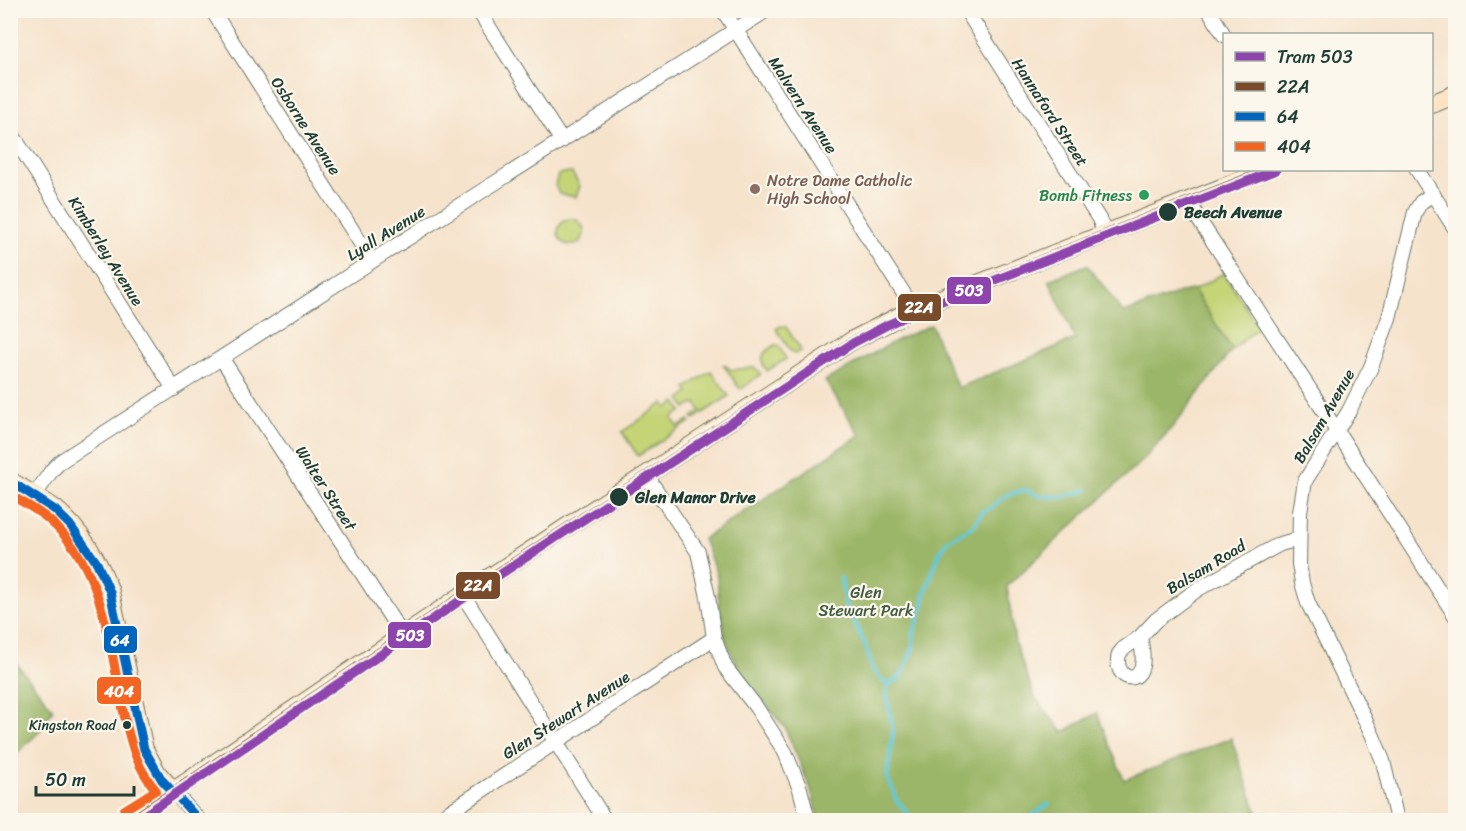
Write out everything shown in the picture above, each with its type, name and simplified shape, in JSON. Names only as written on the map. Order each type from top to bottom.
[{"type":"main road","points":[[1433,103],[1455,94]]},
{"type":"main road","points":[[131,820],[463,595],[836,350],[912,310],[1264,171]]},
{"type":"main road","points":[[10,481],[55,510],[70,525],[105,577],[144,749],[157,773],[174,792]]},
{"type":"street","name":"Osborne Avenue","points":[[212,10],[372,261]]},
{"type":"street","points":[[478,10],[562,141]]},
{"type":"street","name":"Malvern Avenue","points":[[723,10],[912,310]]},
{"type":"street","name":"Lyall Avenue","points":[[34,496],[61,461],[767,10]]},
{"type":"street","name":"Hannaford Street","points":[[966,10],[1100,219],[1105,233]]},
{"type":"street","points":[[1209,10],[1223,33]]},
{"type":"street","name":"Kimberley Avenue","points":[[10,131],[174,388]]},
{"type":"street","points":[[1418,171],[1455,230]]},
{"type":"street","name":"Balsam Avenue","points":[[1397,820],[1383,761],[1372,734],[1308,603],[1301,573],[1300,512],[1305,481],[1337,431],[1371,367],[1389,318],[1415,212],[1432,194]]},
{"type":"street","points":[[1190,200],[1197,217],[1455,617]]},
{"type":"street","name":"Walter Street","points":[[222,359],[403,636]]},
{"type":"street","points":[[646,475],[698,552],[714,638],[725,667],[756,707],[785,752],[800,789],[808,820]]},
{"type":"street","name":"Balsam Road","points":[[1140,637],[1156,620],[1198,589],[1280,544],[1299,539]]},
{"type":"street","points":[[463,595],[605,820]]},
{"type":"street","name":"Glen Stewart Avenue","points":[[437,820],[714,638]]},
{"type":"street","points":[[174,792],[200,820]]},
{"type":"green space","points":[[572,173],[580,186],[576,197],[559,194],[555,185],[558,175]]},
{"type":"green space","points":[[571,219],[580,223],[584,232],[580,241],[571,245],[562,241],[558,232],[562,223]]},
{"type":"green space","name":"Glen Stewart Park","points":[[1087,265],[1124,313],[1185,291],[1194,290],[1232,350],[1174,425],[1145,458],[1007,586],[1015,643],[1035,698],[1063,732],[1097,713],[1124,780],[1231,738],[1260,820],[819,820],[810,787],[785,728],[742,675],[726,642],[719,605],[717,575],[703,539],[860,435],[825,381],[895,341],[931,325],[958,388],[1075,339],[1049,280]]},
{"type":"green space","points":[[1224,273],[1258,327],[1232,350],[1194,290]]},
{"type":"green space","points":[[781,326],[786,327],[801,350],[795,354],[776,329]]},
{"type":"green space","points":[[778,345],[786,359],[767,371],[762,360],[763,356]]},
{"type":"green space","points":[[723,364],[732,370],[754,367],[761,374],[743,388],[739,388]]},
{"type":"green space","points":[[711,371],[729,396],[694,419],[692,417],[701,411],[696,403],[686,408],[680,399],[689,393],[686,388]]},
{"type":"green space","points":[[676,402],[682,411],[672,418],[678,427],[689,420],[690,422],[638,456],[622,432],[664,403],[667,408]]},
{"type":"green space","points":[[11,657],[53,709],[39,732],[11,759]]},
{"type":"waterway","points":[[887,685],[901,677],[904,671],[913,648],[914,631],[922,611],[925,593],[939,554],[947,541],[973,526],[983,512],[1007,495],[1025,490],[1039,496],[1063,497],[1087,490]]},
{"type":"waterway","points":[[841,578],[845,604],[865,644],[873,670],[887,685],[893,731],[887,778],[895,798],[913,820]]},
{"type":"waterway","points":[[1027,820],[1049,804]]},
{"type":"tram line","name":"503","points":[[137,820],[464,598],[853,343],[934,304],[1273,171]]},
{"type":"transit line","name":"22A","points":[[131,820],[463,595],[853,340],[912,310],[1264,171]]},
{"type":"transit line","name":"64","points":[[10,481],[55,510],[70,525],[97,563],[110,592],[144,749],[162,780],[199,820]]},
{"type":"transit line","name":"404","points":[[10,495],[45,516],[67,539],[82,560],[93,583],[108,633],[131,742],[143,772],[156,790],[124,810]]},
{"type":"place","name":"Notre Dame Catholic High School","points":[[755,189]]},
{"type":"place","name":"Bomb Fitness","points":[[1144,195]]},
{"type":"place","name":"Beech Avenue","points":[[1168,212]]},
{"type":"place","name":"Glen Manor Drive","points":[[619,497]]},
{"type":"place","name":"Kingston Road","points":[[127,725]]}]
